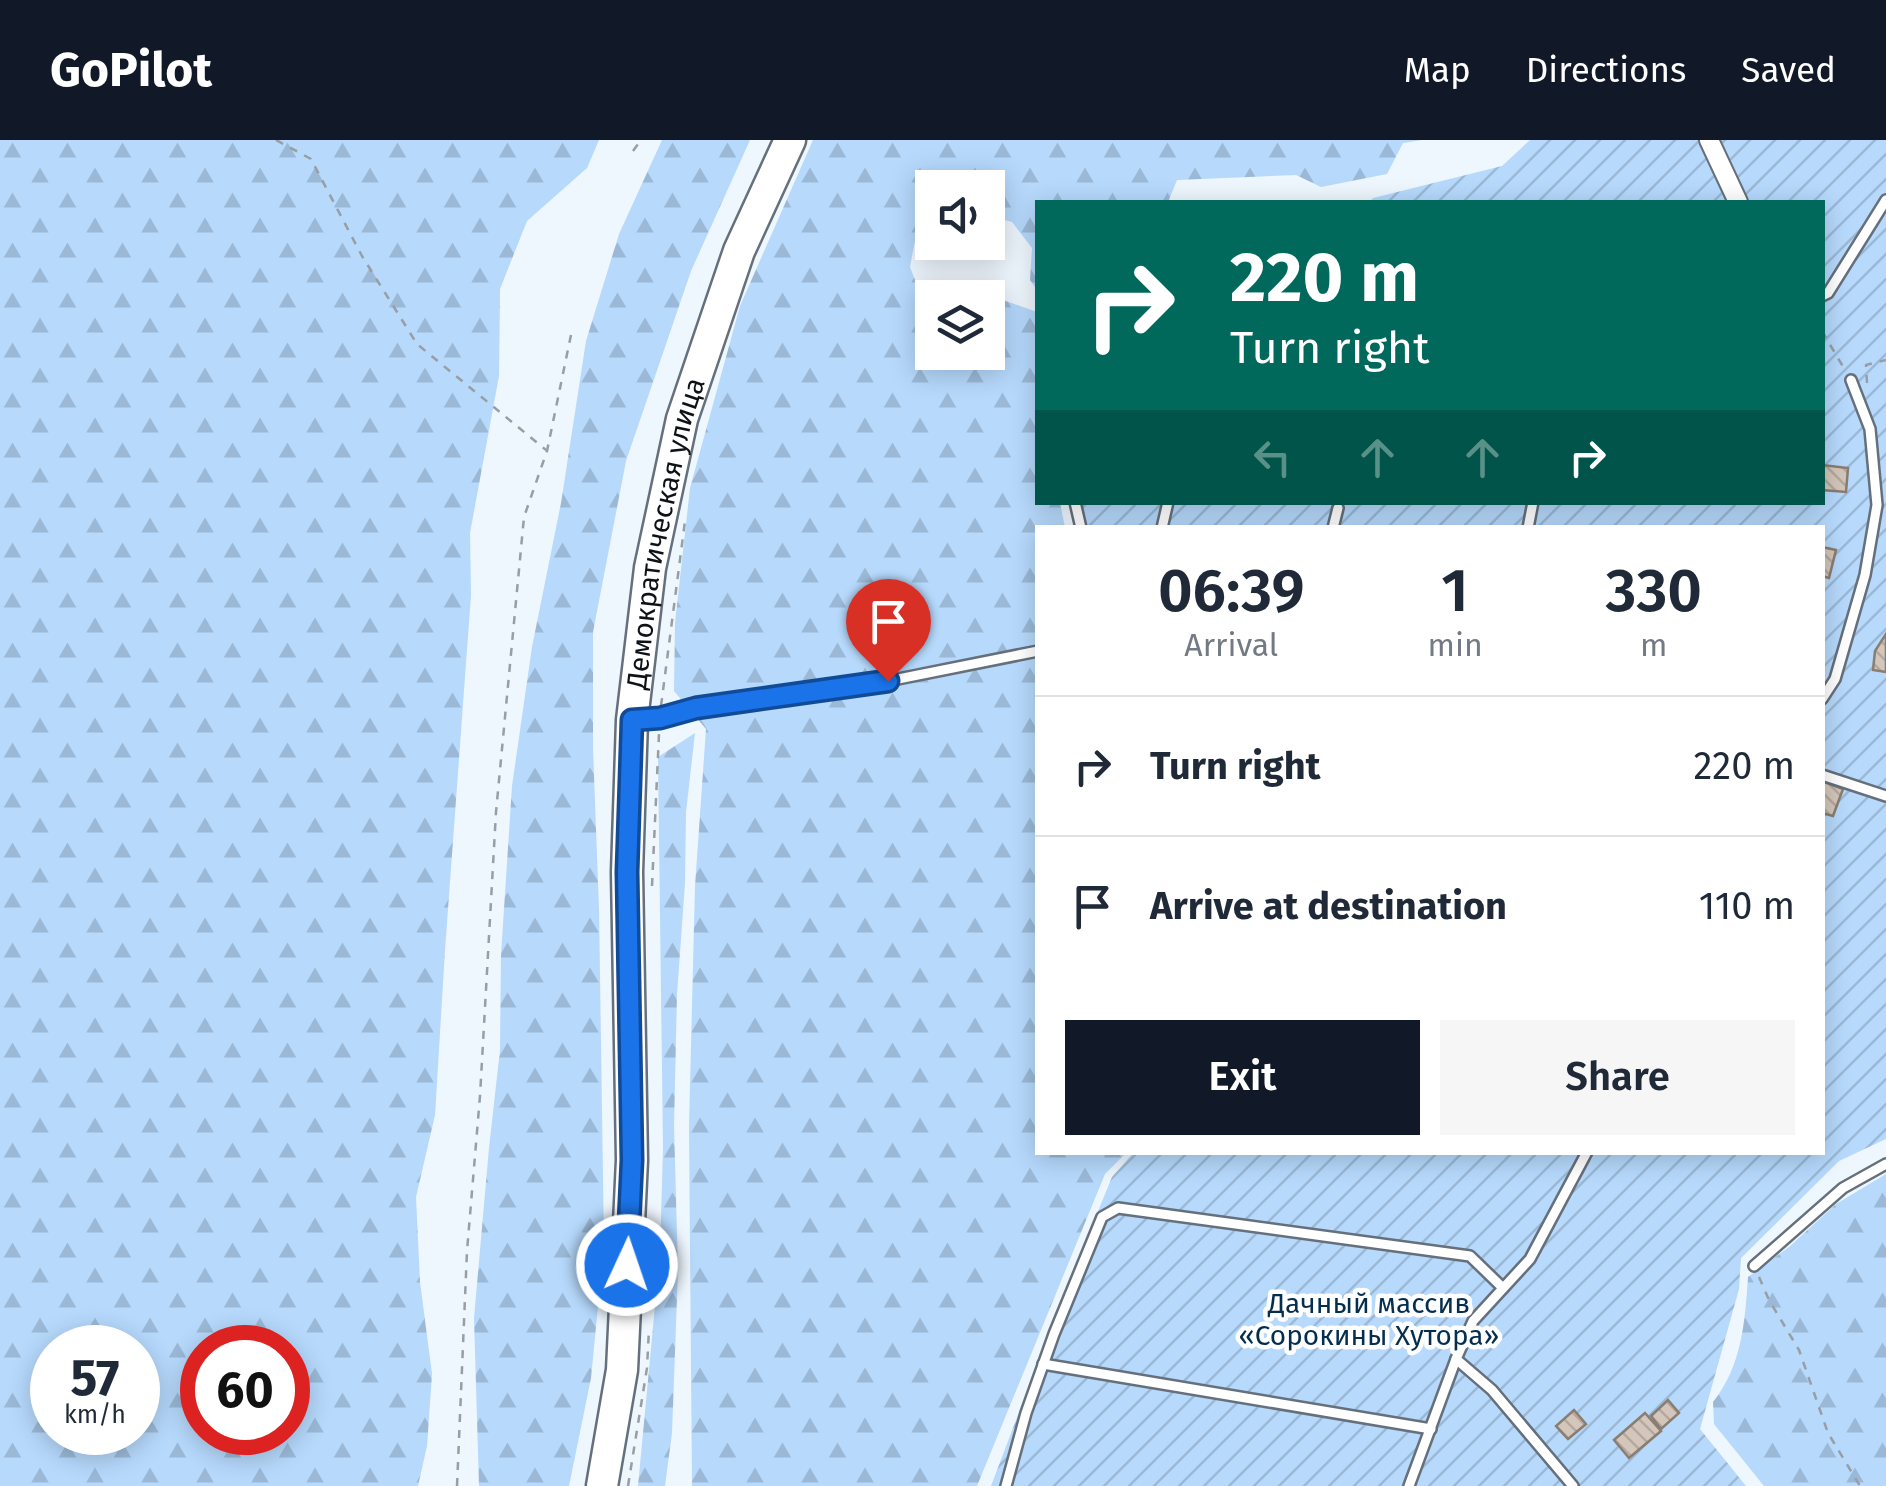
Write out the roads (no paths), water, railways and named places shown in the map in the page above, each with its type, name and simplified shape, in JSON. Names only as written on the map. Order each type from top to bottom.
[{"type":"main road","name":"Демократическая улица","points":[[602,1486],[622,1370],[632,1160],[627,872],[646,719],[650,568],[682,419],[739,251],[790,140]]},
{"type":"street","points":[[1709,140],[1737,200]]},
{"type":"lane","points":[[1825,294],[1886,200]]},
{"type":"lane","points":[[1825,694],[1835,679],[1866,576],[1876,505],[1870,429],[1850,380]]},
{"type":"lane","points":[[1334,525],[1338,508]]},
{"type":"lane","points":[[646,719],[696,708],[888,681],[1035,653]]},
{"type":"lane","points":[[1825,775],[1886,796]]},
{"type":"lane","points":[[1410,1486],[1473,1321],[1530,1258],[1585,1155]]},
{"type":"lane","points":[[1754,1266],[1843,1188],[1886,1164]]},
{"type":"lane","points":[[1006,1486],[1043,1364],[1102,1217],[1118,1208],[1470,1256],[1503,1288]]},
{"type":"lane","points":[[1456,1358],[1492,1390],[1572,1486]]},
{"type":"lane","points":[[1043,1364],[1431,1428]]},
{"type":"park label","name":"Дачный массив «Сорокины Хутора»","points":[[1369,1319]]}]
